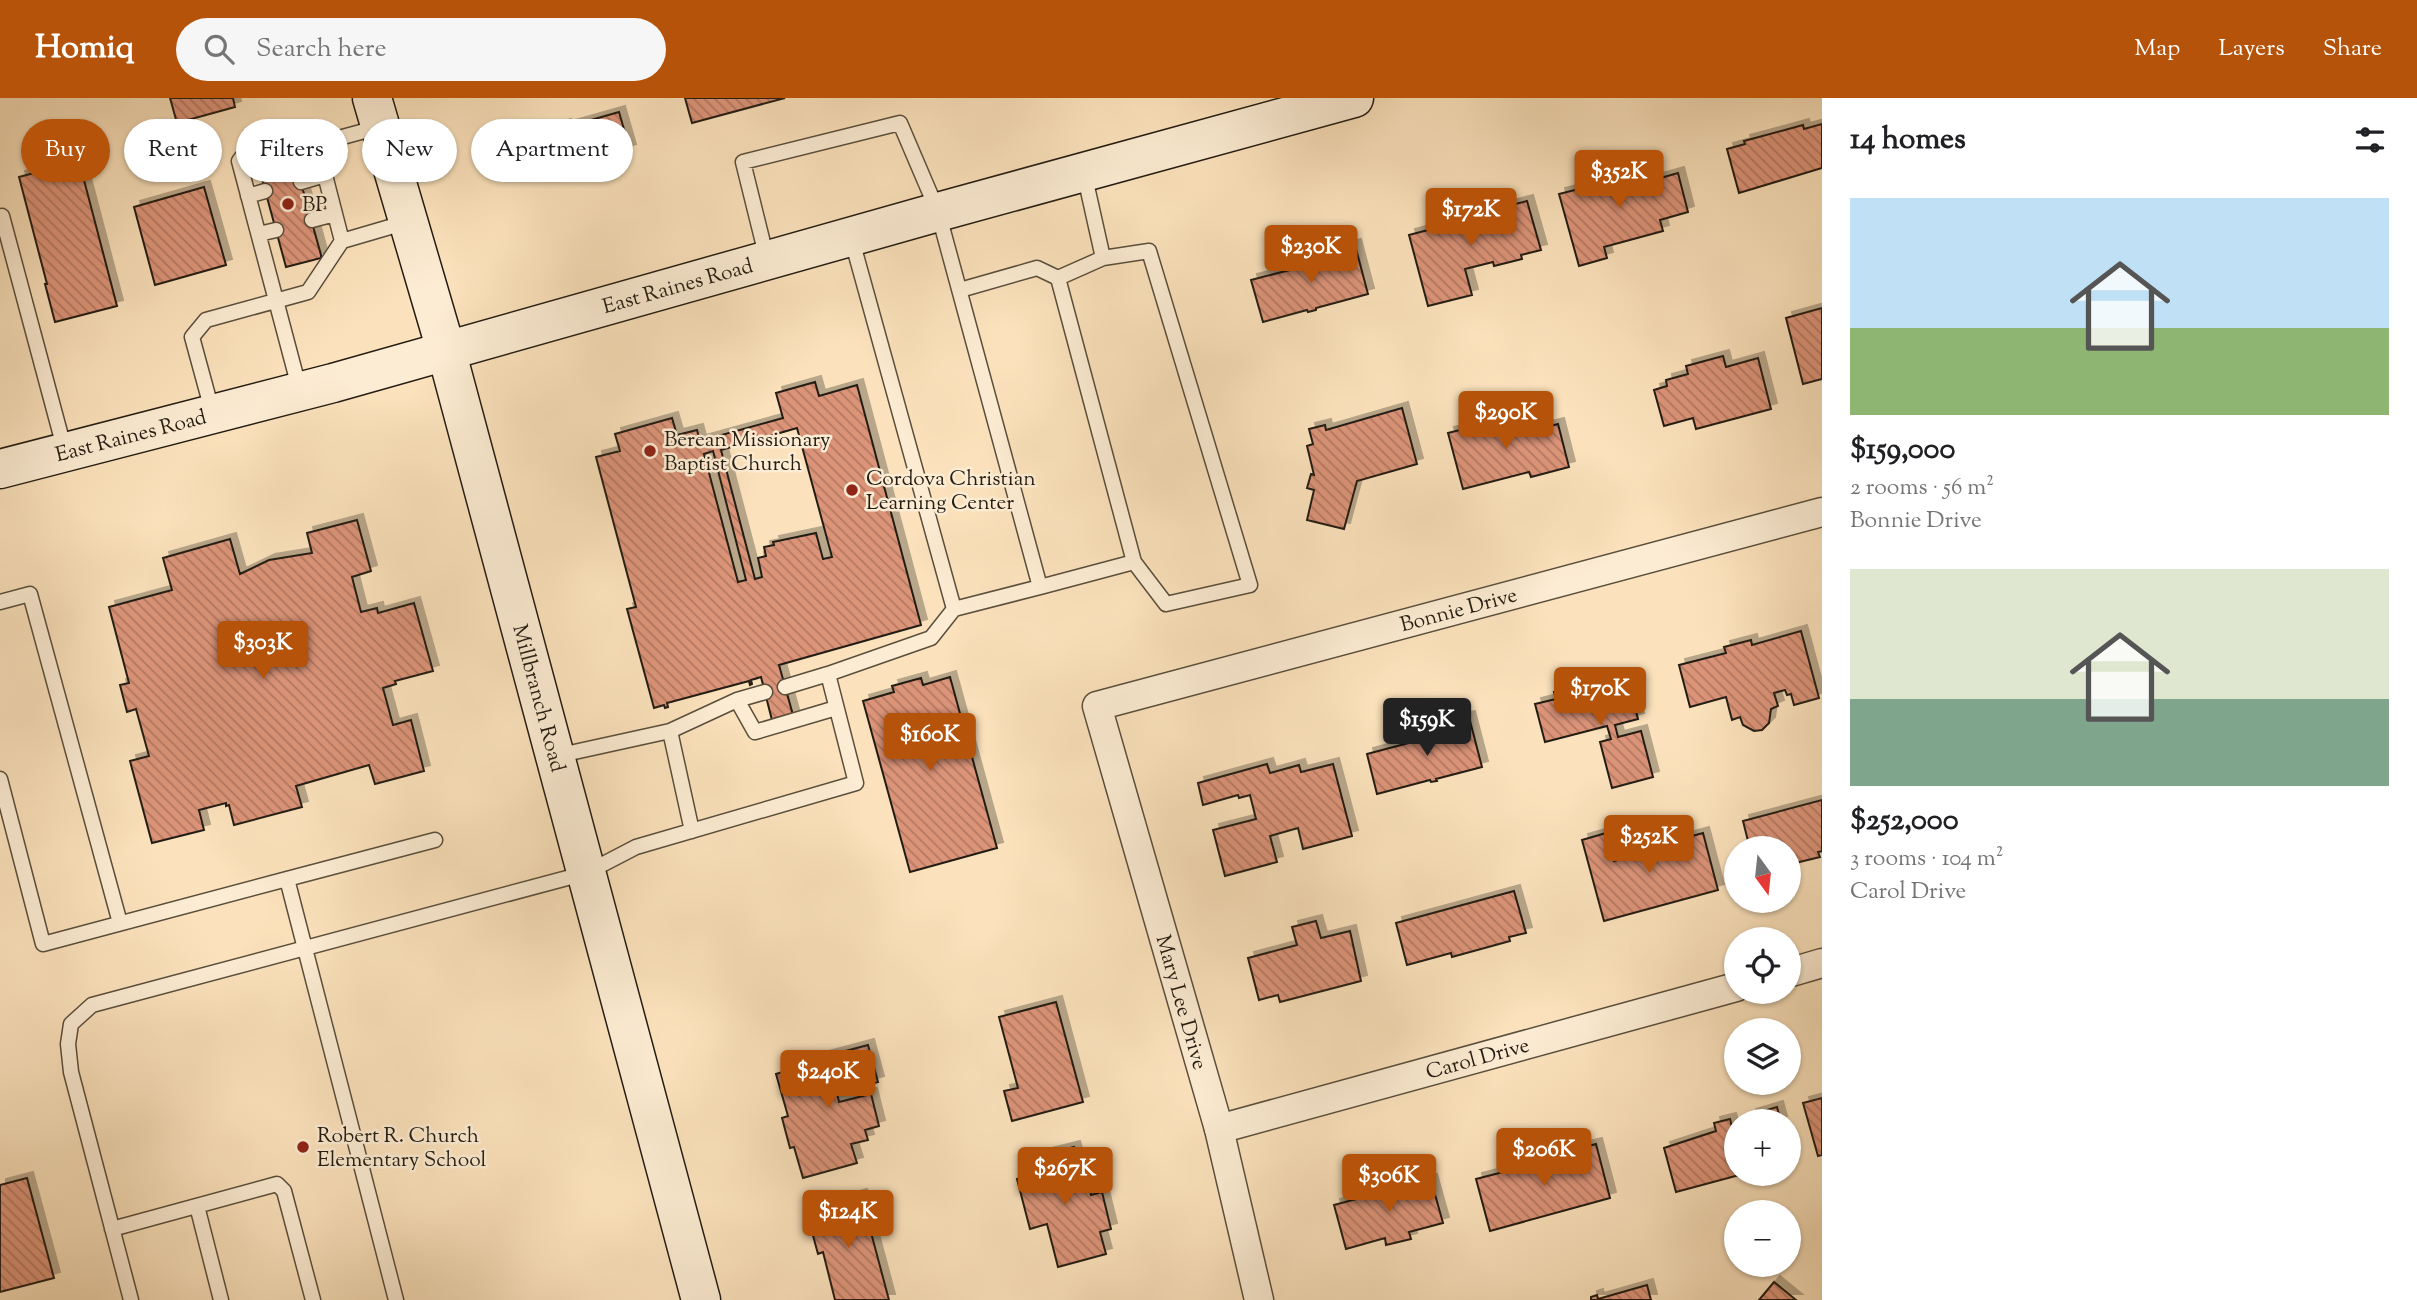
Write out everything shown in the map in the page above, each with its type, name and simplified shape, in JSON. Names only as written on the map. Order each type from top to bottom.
[{"type":"main road","name":"East Raines Road","points":[[0,469],[300,391],[1084,173],[1265,110],[1354,98]]},
{"type":"main road","name":"Millbranch Road","points":[[376,112],[446,350],[701,1300]]},
{"type":"street","name":"Bonnie Drive","points":[[1097,706],[1822,512]]},
{"type":"street","name":"Mary Lee Drive","points":[[1097,706],[1219,1129],[1259,1300]]},
{"type":"street","points":[[1801,970],[1822,964]]},
{"type":"street","name":"Carol Drive","points":[[1219,1129],[1724,990]]},
{"type":"lane","points":[[348,128],[376,112]]},
{"type":"lane","points":[[768,261],[743,162],[900,123],[938,212],[1041,587]]},
{"type":"lane","points":[[1084,173],[1102,258]]},
{"type":"lane","points":[[244,182],[300,391]]},
{"type":"lane","points":[[327,182],[342,241]]},
{"type":"lane","points":[[248,196],[265,191]]},
{"type":"lane","points":[[312,220],[335,214]]},
{"type":"lane","points":[[2,216],[65,452]]},
{"type":"lane","points":[[213,414],[192,337],[206,320],[308,292],[342,241],[409,222]]},
{"type":"lane","points":[[259,234],[276,230]]},
{"type":"lane","points":[[851,236],[954,609]]},
{"type":"lane","points":[[960,290],[1037,268],[1058,278],[1134,562],[1166,604],[1250,585],[1149,251],[1102,258],[1058,278]]},
{"type":"lane","points":[[785,687],[931,638],[954,609],[1134,562]]},
{"type":"lane","points":[[0,602],[30,594],[120,923]]},
{"type":"lane","points":[[131,1300],[71,1072],[68,1044],[71,1024],[92,1004],[586,873],[636,846],[856,783],[828,674]]},
{"type":"lane","points":[[555,756],[670,730],[737,700],[765,692]]},
{"type":"lane","points":[[737,700],[755,732],[836,708]]},
{"type":"lane","points":[[670,730],[692,831]]},
{"type":"lane","points":[[0,779],[43,944],[435,840]]},
{"type":"lane","points":[[287,879],[396,1300]]},
{"type":"lane","points":[[112,1229],[277,1184],[284,1191],[313,1300]]},
{"type":"lane","points":[[197,1206],[221,1300]]},
{"type":"building","points":[[170,98],[233,98],[235,107],[192,119],[176,119]]},
{"type":"building","points":[[685,98],[785,98],[692,123]]},
{"type":"building","points":[[619,112],[621,119],[594,119]]},
{"type":"building","points":[[1822,124],[1822,168],[1739,193],[1727,149],[1745,144],[1744,141],[1803,125],[1804,129]]},
{"type":"building","points":[[1618,167],[1621,178],[1647,170],[1650,181],[1678,173],[1688,212],[1660,220],[1663,231],[1604,247],[1607,258],[1579,266],[1559,194],[1587,187],[1584,176]]},
{"type":"building","points":[[19,177],[21,182],[85,182],[117,306],[55,322]]},
{"type":"building","name":"BP","points":[[263,182],[301,182],[321,255],[321,258],[286,267]]},
{"type":"building","points":[[204,187],[226,265],[155,285],[134,207]]},
{"type":"building","points":[[1527,201],[1541,250],[1521,255],[1522,259],[1494,266],[1493,262],[1465,269],[1472,295],[1428,306],[1409,235],[1447,225],[1445,216],[1471,209],[1473,215]]},
{"type":"building","points":[[1355,245],[1368,294],[1263,322],[1251,280],[1313,264],[1311,257]]},
{"type":"building","points":[[1822,308],[1822,379],[1803,384],[1786,318]]},
{"type":"building","points":[[1723,356],[1726,367],[1758,358],[1771,409],[1696,429],[1693,418],[1664,426],[1654,390],[1667,386],[1666,380],[1688,374],[1686,366]]},
{"type":"building","points":[[815,382],[819,396],[857,385],[921,625],[779,665],[793,715],[772,720],[761,677],[751,680],[750,685],[749,681],[667,703],[668,707],[665,708],[664,705],[654,708],[627,609],[636,607],[596,457],[620,451],[615,434],[672,418],[677,435],[697,430],[700,441],[783,418],[776,393]],"holes":[[[797,428],[832,557],[823,559],[816,533],[773,542],[774,545],[764,547],[766,556],[758,558],[762,577],[755,579],[721,450]],[[713,451],[746,580],[738,582],[704,454]]]},
{"type":"building","points":[[1402,408],[1417,464],[1357,481],[1344,529],[1307,520],[1314,490],[1307,488],[1311,474],[1314,475],[1307,446],[1313,444],[1309,429],[1325,425],[1326,430]]},
{"type":"building","points":[[1527,413],[1531,431],[1558,424],[1569,467],[1531,477],[1529,472],[1463,489],[1448,433]]},
{"type":"building","points":[[357,520],[371,571],[352,577],[361,612],[377,608],[378,613],[414,603],[433,671],[395,681],[396,684],[383,688],[393,725],[411,720],[424,771],[375,784],[369,765],[296,786],[302,807],[234,825],[229,805],[226,806],[226,803],[199,810],[204,830],[152,843],[130,761],[149,756],[136,709],[127,712],[120,685],[129,683],[109,607],[172,590],[163,558],[230,539],[240,574],[269,560],[312,553],[307,533]]},
{"type":"building","points":[[1801,631],[1819,698],[1794,705],[1791,694],[1787,695],[1785,690],[1774,693],[1778,706],[1771,709],[1769,723],[1762,730],[1754,731],[1743,725],[1740,717],[1732,720],[1726,697],[1690,707],[1679,665],[1726,653],[1724,647],[1751,640],[1752,645]]},
{"type":"building","points":[[950,677],[997,848],[910,872],[863,701],[894,692],[892,686],[921,678],[923,685]]},
{"type":"building","points":[[1628,679],[1638,719],[1615,725],[1618,737],[1641,731],[1653,777],[1612,788],[1600,742],[1611,739],[1607,726],[1545,742],[1535,704],[1556,699],[1554,692],[1583,684],[1585,691]]},
{"type":"building","points":[[1469,717],[1482,767],[1436,779],[1437,781],[1430,780],[1377,794],[1367,754],[1435,736],[1433,726]]},
{"type":"building","points":[[1267,764],[1270,773],[1299,765],[1301,772],[1333,764],[1352,836],[1303,849],[1298,828],[1270,836],[1277,862],[1225,876],[1213,830],[1256,819],[1250,795],[1239,798],[1238,795],[1203,805],[1198,783]]},
{"type":"building","points":[[1822,800],[1822,851],[1818,852],[1820,857],[1801,862],[1801,836],[1747,836],[1743,821]]},
{"type":"building","points":[[1606,833],[1614,861],[1634,856],[1633,852],[1703,833],[1718,890],[1604,921],[1582,840]]},
{"type":"building","points":[[1514,891],[1526,933],[1509,937],[1510,941],[1452,957],[1451,953],[1407,965],[1396,923]]},
{"type":"building","points":[[1316,921],[1321,938],[1350,931],[1361,981],[1280,1002],[1278,995],[1259,1000],[1248,958],[1297,945],[1292,927]]},
{"type":"building","points":[[1056,1002],[1083,1102],[1012,1121],[1004,1091],[1018,1088],[999,1017]]},
{"type":"building","points":[[868,1045],[878,1082],[837,1093],[839,1102],[871,1094],[879,1126],[865,1130],[868,1140],[851,1144],[857,1163],[803,1178],[794,1147],[790,1148],[782,1118],[788,1116],[776,1074]]},
{"type":"building","points":[[1822,1098],[1822,1155],[1818,1156],[1803,1103]]},
{"type":"building","points":[[1724,1120],[1724,1179],[1676,1192],[1664,1148],[1716,1131],[1714,1123]]},
{"type":"building","points":[[1596,1144],[1610,1198],[1490,1231],[1476,1179],[1546,1161],[1545,1157]]},
{"type":"building","points":[[1074,1147],[1081,1172],[1085,1171],[1091,1195],[1102,1192],[1111,1229],[1100,1232],[1106,1254],[1058,1267],[1047,1224],[1030,1229],[1017,1179],[1034,1174],[1030,1158]]},
{"type":"building","points":[[1414,1177],[1416,1184],[1431,1180],[1443,1223],[1409,1232],[1411,1239],[1386,1245],[1385,1238],[1346,1249],[1334,1205],[1386,1191],[1385,1186]]},
{"type":"building","points":[[27,1178],[54,1278],[0,1292],[0,1185]]},
{"type":"building","points":[[861,1195],[889,1300],[835,1300],[823,1252],[818,1254],[806,1210]]},
{"type":"building","points":[[1774,1282],[1796,1300],[1759,1300]]},
{"type":"building","points":[[1647,1285],[1651,1300],[1591,1300],[1591,1297],[1597,1295],[1598,1299]]},
{"type":"place","name":"BP","points":[[288,204]]},
{"type":"place","name":"Berean Missionary Baptist Church","points":[[650,451]]},
{"type":"place","name":"Cordova Christian Learning Center","points":[[852,490]]},
{"type":"place","name":"Robert R. Church Elementary School","points":[[303,1147]]}]
